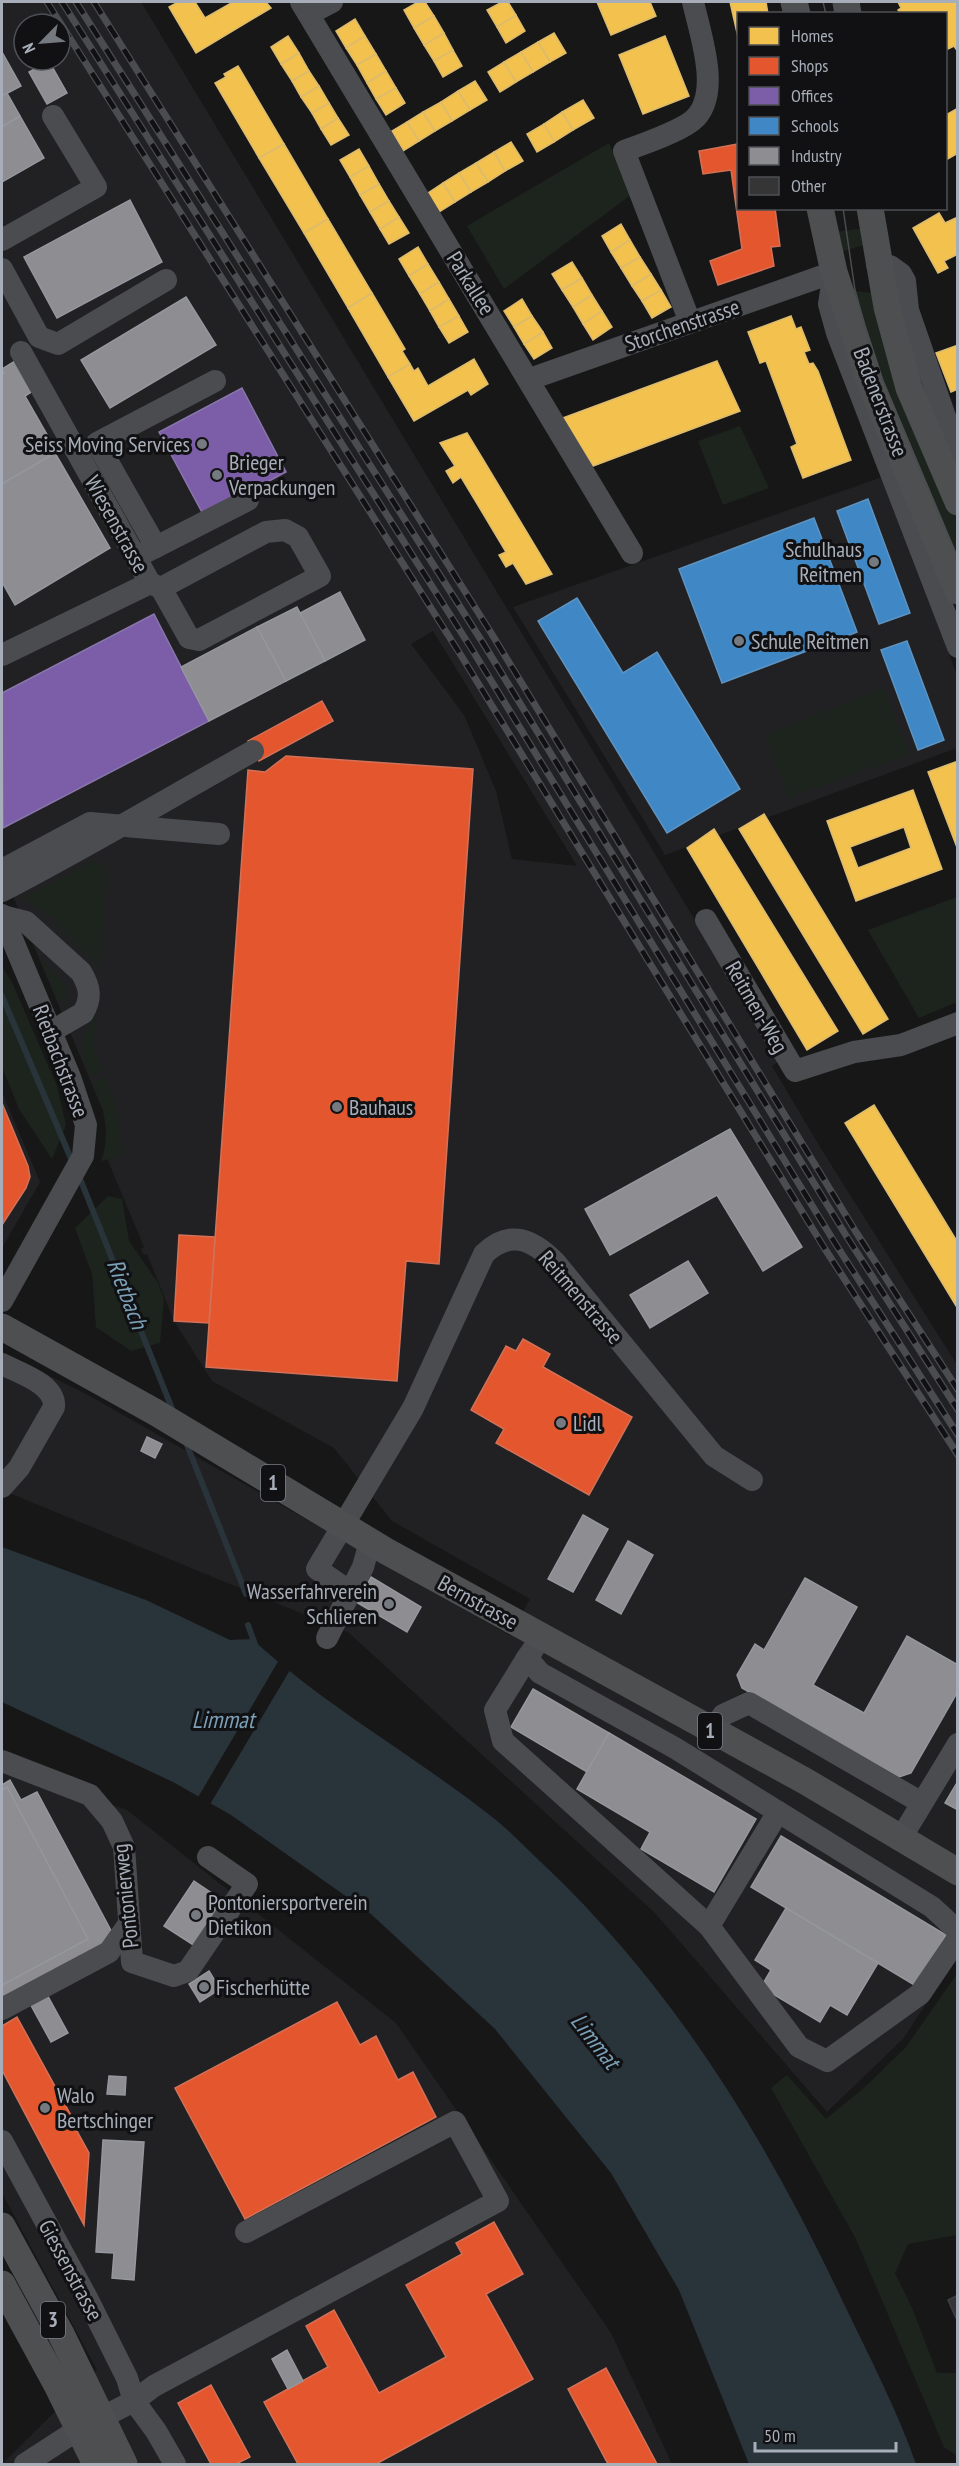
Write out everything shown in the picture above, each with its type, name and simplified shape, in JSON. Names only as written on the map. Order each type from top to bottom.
[{"type":"main road","name":"Badenerstrasse","points":[[820,210],[834,272],[875,395],[957,591]]},
{"type":"main road","name":"Badenerstrasse","points":[[870,210],[877,264],[909,388],[957,502]]},
{"type":"main road","points":[[834,272],[877,264]]},
{"type":"main road","name":"Bernstrasse","points":[[2,1327],[155,1412],[370,1542],[534,1647],[713,1732],[805,1781],[957,1872]]},
{"type":"main road","name":"3","points":[[2,2226],[61,2334],[89,2423],[96,2464]]},
{"type":"main road","name":"3","points":[[2,2284],[89,2423],[124,2464]]},
{"type":"street","name":"Parkallee","points":[[332,2],[305,8],[530,379],[632,553]]},
{"type":"street","points":[[690,322],[624,151],[692,121],[707,101],[707,62],[693,2]]},
{"type":"street","points":[[2,240],[96,187],[53,116]]},
{"type":"street","points":[[877,264],[890,267],[901,274],[905,281],[908,310],[957,454]]},
{"type":"street","points":[[2,269],[39,337],[58,344],[166,280]]},
{"type":"street","points":[[834,272],[829,304],[837,333],[957,647]]},
{"type":"street","name":"Storchenstrasse","points":[[530,379],[834,272]]},
{"type":"street","name":"Wiesenstrasse","points":[[2,655],[156,586],[136,557],[21,352]]},
{"type":"street","points":[[156,547],[97,443],[215,381]]},
{"type":"street","points":[[136,557],[248,500]]},
{"type":"street","points":[[285,530],[298,537],[320,576],[199,639],[189,638],[156,586],[266,532],[285,530]]},
{"type":"street","points":[[2,891],[83,849],[118,826],[253,751]]},
{"type":"street","points":[[2,870],[90,823],[219,834]]},
{"type":"street","points":[[2,916],[26,922],[81,972],[87,982],[90,993],[82,1013],[51,1031]]},
{"type":"street","name":"Rietbachstrasse","points":[[2,916],[83,1110],[86,1125],[83,1156],[2,1301]]},
{"type":"street","name":"Reitmen-Weg","points":[[706,920],[795,1071],[854,1052],[901,1045],[957,1023]]},
{"type":"street","name":"Reitmenstrasse","points":[[349,1591],[317,1569],[413,1408],[484,1254],[502,1241],[517,1239],[538,1245],[555,1262],[714,1456],[752,1480]]},
{"type":"street","points":[[2,1364],[49,1390],[55,1398],[54,1407],[19,1468],[2,1487]]},
{"type":"street","points":[[327,1638],[363,1567],[370,1542]]},
{"type":"street","points":[[534,1647],[540,1673],[675,1748],[932,1907],[957,1931]]},
{"type":"street","points":[[534,1647],[495,1710],[503,1741],[709,1926],[800,2047],[827,2061],[920,1994],[957,1938]]},
{"type":"street","points":[[713,1732],[723,1715],[749,1703],[922,1803]]},
{"type":"street","points":[[901,1838],[957,1744]]},
{"type":"street","name":"Pontonierweg","points":[[2,1761],[90,1795],[112,1821],[124,1846],[132,1962],[174,1976],[188,1971],[247,1884],[208,1857]]},
{"type":"street","points":[[709,1926],[778,1812]]},
{"type":"street","points":[[2,2009],[109,1952],[128,1925]]},
{"type":"street","points":[[25,2464],[47,2458],[89,2423],[134,2401],[154,2386],[498,2201],[455,2122],[246,2232]]},
{"type":"street","name":"Giessenstrasse","points":[[2,2141],[87,2298],[127,2378],[134,2401],[156,2431],[175,2464]]},
{"type":"shaded area","points":[[2,2],[141,2],[780,1061],[772,1066],[820,1147],[957,1365],[957,1957],[903,2039],[827,2112],[655,1913],[349,1633],[2,1490],[2,1352],[90,1396],[509,1635],[530,1599],[392,1521],[334,1448],[212,1381],[174,1321],[147,1254],[144,1255],[141,1249],[144,1247],[108,1161],[106,1118],[2,870]],"holes":[[[433,631],[577,866],[512,859],[496,791],[464,715],[411,644]]]},
{"type":"shaded area","points":[[609,143],[631,195],[504,289],[467,226]]},
{"type":"shaded area","points":[[866,228],[864,245],[841,252],[834,232]]},
{"type":"shaded area","points":[[854,291],[872,293],[957,520],[957,574],[851,293]]},
{"type":"shaded area","points":[[740,426],[769,488],[723,505],[698,441]]},
{"type":"shaded area","name":"Schule Reitmen","points":[[882,477],[957,675],[957,748],[665,855],[513,607]]},
{"type":"shaded area","points":[[883,688],[909,754],[789,798],[765,735]]},
{"type":"shaded area","points":[[95,860],[106,870],[100,966],[74,944],[75,941],[57,925],[58,922],[23,898]]},
{"type":"shaded area","points":[[957,897],[957,1002],[919,1018],[868,930]]},
{"type":"shaded area","points":[[41,960],[68,989],[68,996],[64,1003],[58,1000]]},
{"type":"shaded area","points":[[2,967],[11,980],[57,1086],[66,1125],[52,1159],[19,1109],[2,1067]]},
{"type":"shaded area","points":[[96,1013],[94,1048],[103,1071],[91,1076],[82,1050],[84,1038]]},
{"type":"shaded area","points":[[105,1076],[117,1109],[122,1156],[101,1161],[106,1141],[105,1121],[93,1082]]},
{"type":"shaded area","points":[[2,1092],[40,1182],[2,1248]]},
{"type":"shaded area","points":[[108,1196],[122,1199],[129,1241],[158,1283],[164,1299],[160,1343],[131,1351],[96,1327],[92,1274],[75,1228]]},
{"type":"shaded area","points":[[2,1768],[127,1810],[396,2023],[611,2333],[672,2464],[2,2464],[97,2370],[2,2193]]},
{"type":"shaded area","points":[[957,1974],[957,2235],[908,2244],[895,2273],[913,2310],[937,2373],[957,2373],[956,2455],[944,2447],[856,2239],[771,2088],[787,2075],[826,2119],[864,2088],[906,2047]]},
{"type":"water","name":"Limmat","points":[[2,1547],[146,1600],[230,1640],[252,1639],[311,1688],[496,1820],[592,1913],[677,2016],[751,2127],[815,2245],[883,2384],[916,2464],[749,2464],[679,2290],[611,2173],[495,2029],[371,1914],[231,1815],[173,1782],[2,1702]]},
{"type":"pier","points":[[279,1660],[290,1670],[209,1806],[197,1799]]},
{"type":"building: Homes","points":[[178,2],[195,2],[205,18],[233,2],[266,2],[271,8],[196,53],[169,7]]},
{"type":"building: Homes","points":[[418,2],[425,2],[434,16],[414,28],[404,10]]},
{"type":"building: Homes","points":[[502,2],[508,2],[516,15],[497,27],[487,10]]},
{"type":"building: Homes","points":[[597,2],[650,2],[656,16],[611,35]]},
{"type":"building: Homes","points":[[730,2],[766,2],[768,12],[737,12],[737,33]]},
{"type":"building: Homes","points":[[898,2],[958,2],[958,52],[954,46],[948,49],[947,46],[947,12],[899,12],[901,8]]},
{"type":"building: Homes","points":[[516,15],[525,31],[506,43],[497,27]]},
{"type":"building: Homes","points":[[434,16],[444,33],[424,45],[414,28]]},
{"type":"building: Homes","points":[[355,19],[365,36],[346,48],[336,31]]},
{"type":"building: Homes","points":[[444,33],[453,50],[434,61],[424,45]]},
{"type":"building: Homes","points":[[554,33],[566,53],[550,62],[538,42]]},
{"type":"building: Homes","points":[[288,36],[299,53],[281,64],[271,47]]},
{"type":"building: Homes","points":[[365,36],[376,54],[357,65],[346,48]]},
{"type":"building: Homes","points":[[665,36],[689,96],[643,114],[619,55]]},
{"type":"building: Homes","points":[[538,42],[550,62],[533,72],[521,52]]},
{"type":"building: Homes","points":[[453,50],[462,66],[443,77],[434,61]]},
{"type":"building: Homes","points":[[521,52],[533,72],[516,82],[504,62]]},
{"type":"building: Homes","points":[[299,53],[309,71],[292,81],[281,64]]},
{"type":"building: Homes","points":[[376,54],[386,71],[367,83],[357,65]]},
{"type":"building: Homes","points":[[504,62],[516,82],[500,92],[488,72]]},
{"type":"building: Homes","points":[[238,66],[284,144],[259,158],[215,83],[226,77],[224,74]]},
{"type":"building: Homes","points":[[309,71],[319,86],[301,97],[292,81]]},
{"type":"building: Homes","points":[[386,71],[396,88],[376,99],[367,83]]},
{"type":"building: Homes","points":[[475,81],[487,100],[470,110],[458,91]]},
{"type":"building: Homes","points":[[319,86],[329,103],[312,113],[301,97]]},
{"type":"building: Homes","points":[[396,88],[405,103],[386,115],[376,99]]},
{"type":"building: Homes","points":[[458,91],[470,110],[452,121],[441,102]]},
{"type":"building: Homes","points":[[583,100],[594,118],[573,130],[562,112]]},
{"type":"building: Homes","points":[[441,102],[452,121],[435,131],[423,112]]},
{"type":"building: Homes","points":[[329,103],[338,118],[321,129],[312,113]]},
{"type":"building: Homes","points":[[958,108],[958,153],[947,159],[947,114]]},
{"type":"building: Homes","points":[[423,112],[435,131],[419,141],[407,122]]},
{"type":"building: Homes","points":[[562,112],[573,130],[554,142],[544,124]]},
{"type":"building: Homes","points":[[338,118],[349,135],[331,145],[321,129]]},
{"type":"building: Homes","points":[[407,122],[419,141],[403,151],[392,131]]},
{"type":"building: Homes","points":[[544,124],[554,142],[537,152],[527,134]]},
{"type":"building: Homes","points":[[511,142],[523,161],[505,171],[494,152]]},
{"type":"building: Homes","points":[[284,144],[328,219],[304,233],[259,158]]},
{"type":"building: Homes","points":[[359,149],[369,166],[350,177],[340,160]]},
{"type":"building: Homes","points":[[494,152],[505,171],[488,182],[476,163]]},
{"type":"building: Homes","points":[[476,163],[488,182],[471,192],[459,173]]},
{"type":"building: Homes","points":[[369,166],[379,184],[360,195],[350,177]]},
{"type":"building: Homes","points":[[459,173],[471,192],[455,202],[443,183]]},
{"type":"building: Homes","points":[[443,183],[455,202],[439,212],[428,193]]},
{"type":"building: Homes","points":[[379,184],[389,201],[370,212],[360,195]]},
{"type":"building: Homes","points":[[389,201],[399,217],[380,229],[370,212]]},
{"type":"building: Homes","points":[[939,213],[945,223],[958,217],[958,254],[944,261],[948,268],[938,273],[913,228]]},
{"type":"building: Homes","points":[[399,217],[409,233],[389,244],[380,229]]},
{"type":"building: Homes","points":[[328,219],[372,293],[348,308],[304,233]]},
{"type":"building: Homes","points":[[621,224],[630,240],[611,252],[602,236]]},
{"type":"building: Homes","points":[[630,240],[640,257],[621,268],[611,252]]},
{"type":"building: Homes","points":[[418,247],[428,264],[409,276],[399,259]]},
{"type":"building: Homes","points":[[640,257],[651,274],[632,286],[621,268]]},
{"type":"building: Homes","points":[[572,262],[582,278],[562,290],[552,274]]},
{"type":"building: Homes","points":[[428,264],[439,282],[420,294],[409,276]]},
{"type":"building: Homes","points":[[651,274],[661,290],[642,301],[632,286]]},
{"type":"building: Homes","points":[[582,278],[592,295],[573,307],[562,290]]},
{"type":"building: Homes","points":[[439,282],[449,299],[430,311],[420,294]]},
{"type":"building: Homes","points":[[661,290],[671,307],[652,318],[642,301]]},
{"type":"building: Homes","points":[[372,293],[405,349],[402,351],[410,364],[388,377],[348,308]]},
{"type":"building: Homes","points":[[592,295],[602,311],[583,324],[573,307]]},
{"type":"building: Homes","points":[[449,299],[459,316],[439,327],[430,311]]},
{"type":"building: Homes","points":[[522,299],[532,316],[514,327],[504,311]]},
{"type":"building: Homes","points":[[602,311],[612,327],[593,340],[583,324]]},
{"type":"building: Homes","points":[[459,316],[468,332],[449,343],[439,327]]},
{"type":"building: Homes","points":[[532,316],[543,332],[524,344],[514,327]]},
{"type":"building: Homes","points":[[791,316],[796,329],[801,327],[810,350],[804,352],[809,364],[813,363],[818,371],[851,460],[803,478],[791,447],[797,444],[766,361],[760,363],[748,332]]},
{"type":"building: Homes","points":[[543,332],[552,348],[534,359],[524,344]]},
{"type":"building: Homes","points":[[958,345],[958,389],[951,392],[936,353]]},
{"type":"building: Homes","points":[[474,359],[488,384],[471,395],[468,390],[414,421],[388,377],[410,364],[414,371],[418,368],[428,386]]},
{"type":"building: Homes","points":[[717,361],[740,411],[593,466],[563,418]]},
{"type":"building: Homes","points":[[467,433],[552,574],[526,584],[513,563],[506,567],[499,555],[506,552],[461,477],[453,483],[446,471],[455,466],[440,443]]},
{"type":"building: Homes","points":[[958,761],[958,850],[928,772]]},
{"type":"building: Homes","points":[[913,790],[942,869],[856,901],[827,821]],"holes":[[[904,827],[911,848],[858,868],[850,847]]]},
{"type":"building: Homes","points":[[764,814],[888,1019],[863,1034],[739,829]]},
{"type":"building: Homes","points":[[714,829],[838,1031],[807,1050],[687,848]]},
{"type":"building: Homes","points":[[874,1105],[958,1243],[958,1309],[845,1123]]},
{"type":"building: Shops","points":[[737,144],[737,210],[775,210],[780,246],[771,247],[774,266],[718,285],[710,261],[742,249],[731,170],[703,174],[699,151]]},
{"type":"building: Shops","points":[[322,701],[333,721],[259,761],[248,741]]},
{"type":"building: Shops","name":"Bauhaus","points":[[286,756],[473,769],[439,1264],[406,1261],[397,1381],[206,1367],[248,770],[265,772]]},
{"type":"building: Shops","points":[[2,1103],[28,1166],[30,1177],[26,1188],[2,1225]]},
{"type":"building: Shops","points":[[179,1235],[215,1237],[209,1323],[174,1321]]},
{"type":"building: Shops","name":"Lidl","points":[[523,1339],[550,1354],[543,1367],[632,1417],[589,1495],[496,1443],[504,1429],[471,1410],[506,1346],[516,1351]]},
{"type":"building: Shops","points":[[337,2002],[360,2045],[376,2036],[398,2080],[413,2072],[436,2117],[245,2219],[175,2088]]},
{"type":"building: Shops","name":"Walo Bertschinger","points":[[17,2017],[79,2130],[77,2131],[89,2153],[84,2225],[2,2070],[2,2026]]},
{"type":"building: Shops","points":[[494,2222],[523,2274],[486,2294],[533,2379],[376,2464],[298,2464],[264,2402],[328,2367],[306,2326],[334,2310],[379,2393],[446,2357],[406,2285],[462,2254],[456,2243]]},
{"type":"building: Shops","points":[[606,2368],[657,2464],[608,2464],[568,2389]]},
{"type":"building: Shops","points":[[211,2385],[250,2457],[236,2464],[211,2464],[178,2403]]},
{"type":"building: Offices","points":[[242,388],[286,472],[204,516],[159,432]]},
{"type":"building: Offices","points":[[154,614],[209,721],[3,828],[2,693]]},
{"type":"building: Schools","name":"Schulhaus Reitmen","points":[[868,499],[910,613],[879,624],[837,511]]},
{"type":"building: Schools","points":[[814,518],[857,632],[722,683],[679,569]]},
{"type":"building: Schools","points":[[577,598],[623,673],[657,652],[740,789],[667,833],[538,621]]},
{"type":"building: Schools","points":[[907,641],[944,740],[918,750],[881,650]]},
{"type":"building: Industry","points":[[2,52],[21,86],[2,96]]},
{"type":"building: Industry","points":[[29,72],[55,72],[67,93],[47,104]]},
{"type":"building: Industry","points":[[7,93],[20,116],[2,127],[2,96]]},
{"type":"building: Industry","points":[[20,116],[44,158],[2,182],[2,127]]},
{"type":"building: Industry","points":[[130,200],[162,262],[57,318],[24,257]]},
{"type":"building: Industry","points":[[186,297],[216,345],[110,408],[81,360]]},
{"type":"building: Industry","points":[[15,361],[33,391],[25,396],[57,452],[2,484],[2,374],[4,373],[2,369]]},
{"type":"building: Industry","points":[[55,453],[110,548],[15,605],[2,582],[2,484]]},
{"type":"building: Industry","points":[[340,592],[365,640],[325,661],[300,613]]},
{"type":"building: Industry","points":[[297,607],[325,661],[286,681],[257,627]]},
{"type":"building: Industry","points":[[257,627],[286,681],[209,721],[181,667]]},
{"type":"building: Industry","points":[[730,1129],[802,1247],[763,1271],[717,1195],[610,1255],[585,1209]]},
{"type":"building: Industry","points":[[688,1261],[708,1293],[650,1328],[630,1295]]},
{"type":"building: Industry","points":[[147,1437],[162,1444],[155,1458],[141,1451]]},
{"type":"building: Industry","points":[[583,1515],[608,1529],[573,1592],[548,1579]]},
{"type":"building: Industry","points":[[628,1541],[653,1555],[621,1614],[596,1600]]},
{"type":"building: Industry","name":"Wasserfahrverein Schlieren","points":[[371,1577],[421,1607],[407,1632],[356,1602]]},
{"type":"building: Industry","points":[[805,1578],[857,1607],[813,1685],[864,1713],[907,1636],[958,1665],[958,1691],[911,1773],[899,1777],[742,1688],[737,1675],[755,1644],[764,1650]]},
{"type":"building: Industry","points":[[533,1689],[609,1733],[587,1772],[511,1727]]},
{"type":"building: Industry","points":[[609,1733],[756,1819],[714,1892],[641,1849],[650,1832],[577,1789]]},
{"type":"building: Industry","points":[[10,1780],[21,1800],[37,1792],[115,1938],[2,1998],[2,1985],[88,1939],[7,1787],[2,1790],[2,1785]]},
{"type":"building: Industry","points":[[958,1781],[958,1810],[945,1803]]},
{"type":"building: Industry","points":[[7,1787],[88,1939],[2,1985],[2,1790]]},
{"type":"building: Industry","points":[[781,1836],[946,1935],[916,1986],[751,1887]]},
{"type":"building: Industry","name":"Pontoniersportverein Dietikon","points":[[194,1881],[228,1904],[198,1948],[164,1926]]},
{"type":"building: Industry","points":[[786,1908],[878,1963],[847,2015],[830,2005],[820,2022],[761,1987],[771,1970],[755,1960]]},
{"type":"building: Industry","name":"Fischerhütte","points":[[209,1971],[220,1989],[200,2002],[189,1984]]},
{"type":"building: Industry","points":[[44,1989],[68,2033],[51,2042],[27,1998]]},
{"type":"building: Industry","points":[[109,2076],[126,2077],[125,2095],[107,2094]]},
{"type":"building: Industry","points":[[103,2140],[144,2142],[134,2280],[112,2278],[114,2253],[96,2252]]},
{"type":"building: Industry","points":[[287,2350],[303,2381],[288,2389],[272,2359]]},
{"type":"building: Other","points":[[958,2295],[958,2318],[956,2318],[948,2300]]},
{"type":"waterway","name":"Rietbach","points":[[2,996],[72,1161]]},
{"type":"waterway","name":"Rietbach","points":[[79,1176],[173,1411]]},
{"type":"waterway","name":"Rietbach","points":[[185,1440],[246,1594]]},
{"type":"waterway","name":"Rietbach","points":[[248,1625],[256,1647]]},
{"type":"tram line","points":[[823,2],[826,12]]},
{"type":"tram line","points":[[843,210],[855,290],[875,362],[958,560]]},
{"type":"railway","points":[[47,2],[462,657],[825,1249],[958,1455]]},
{"type":"railway","points":[[62,2],[473,651],[835,1243],[958,1435]]},
{"type":"railway","points":[[76,2],[483,643],[847,1237],[958,1410]]},
{"type":"railway","points":[[94,2],[493,636],[856,1232],[958,1390]]},
{"type":"place","name":"Seiss Moving Services","points":[[202,444]]},
{"type":"place","name":"Brieger Verpackungen","points":[[217,475]]},
{"type":"place","name":"Schulhaus Reitmen","points":[[874,562]]},
{"type":"place","name":"Schule Reitmen","points":[[739,641]]},
{"type":"place","name":"Bauhaus","points":[[337,1107]]},
{"type":"place","name":"Lidl","points":[[561,1423]]},
{"type":"place","name":"Wasserfahrverein Schlieren","points":[[389,1604]]},
{"type":"place","name":"Pontoniersportverein Dietikon","points":[[196,1915]]},
{"type":"place","name":"Fischerhütte","points":[[204,1987]]},
{"type":"place","name":"Walo Bertschinger","points":[[45,2108]]}]
